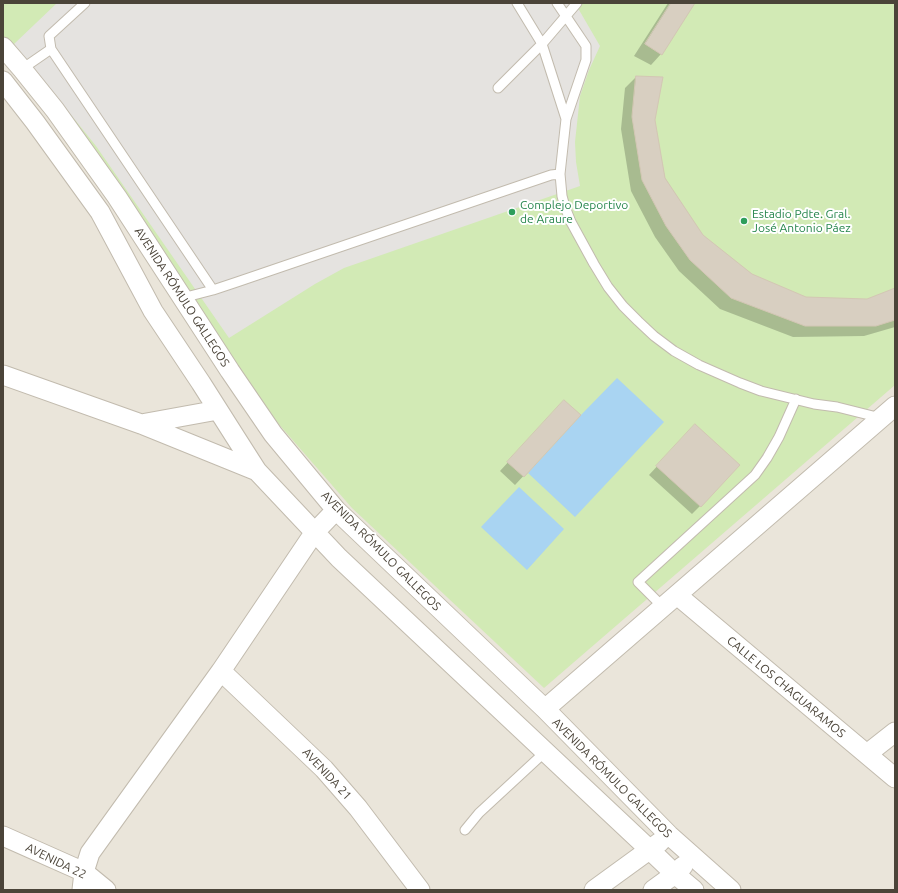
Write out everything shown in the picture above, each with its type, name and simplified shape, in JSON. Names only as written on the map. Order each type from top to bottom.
[{"type":"street","name":"AVENIDA RÓMULO GALLEGOS","points":[[3,47],[55,110],[116,197],[273,434],[336,510],[545,709],[669,835],[731,890]]},
{"type":"street","name":"AVENIDA RÓMULO GALLEGOS","points":[[3,81],[35,122],[100,212],[153,312],[201,383],[257,471],[344,564],[675,874],[694,890]]},
{"type":"street","points":[[3,375],[140,424],[257,471]]},
{"type":"street","points":[[140,424],[218,410]]},
{"type":"street","points":[[545,709],[888,412]]},
{"type":"street","points":[[83,881],[90,853],[221,671],[314,533],[336,510]]},
{"type":"street","name":"CALLE LOS CHAGUARAMOS","points":[[677,595],[895,778]]},
{"type":"street","name":"AVENIDA 21","points":[[221,671],[324,769],[358,808],[420,890]]},
{"type":"street","points":[[867,754],[895,732]]},
{"type":"street","points":[[594,890],[669,835]]},
{"type":"street","name":"AVENIDA 22","points":[[3,836],[83,881],[106,890]]},
{"type":"street","points":[[653,890],[675,874],[692,856]]},
{"type":"lane","points":[[84,3],[49,36],[52,50],[213,290]]},
{"type":"lane","points":[[516,3],[542,44],[566,119]]},
{"type":"lane","points":[[557,3],[586,46],[586,60],[566,119],[560,174],[562,196],[571,222],[594,264],[608,287],[623,306],[654,336],[674,351],[699,365],[740,383],[814,404],[888,412]]},
{"type":"lane","points":[[498,88],[542,44],[577,3]]},
{"type":"lane","points":[[22,69],[52,50]]},
{"type":"lane","points":[[182,298],[213,290],[551,175],[560,174]]},
{"type":"lane","points":[[663,607],[638,582],[755,475],[779,438],[796,399]]},
{"type":"lane","points":[[465,830],[478,813],[546,752]]},
{"type":"shaded area","points":[[3,3],[895,3],[895,890],[3,890]]},
{"type":"shaded area","points":[[57,3],[575,3],[600,46],[589,70],[580,96],[575,142],[576,162],[580,186],[344,268],[315,284],[229,338],[96,146],[14,44]]},
{"type":"green space","name":"Complejo Deportivo de Araure","points":[[3,3],[895,3],[895,385],[544,688],[352,508],[276,421],[3,35]]},
{"type":"water","points":[[617,378],[664,422],[575,517],[528,473]]},
{"type":"water","points":[[519,487],[564,529],[527,570],[481,527]]},
{"type":"building","points":[[671,3],[695,3],[662,55],[645,44]]},
{"type":"building","points":[[636,76],[663,77],[655,120],[665,178],[703,235],[752,274],[806,297],[867,299],[895,288],[895,320],[876,326],[805,326],[731,298],[690,260],[666,226],[642,180],[632,117]]},
{"type":"building","points":[[564,400],[581,415],[524,477],[507,462]]},
{"type":"building","points":[[695,424],[740,465],[701,507],[656,466]]},
{"type":"place","name":"Complejo Deportivo de Araure","points":[[512,212]]},
{"type":"place","name":"Estadio Pdte. Gral. José Antonio Páez","points":[[744,221]]}]
